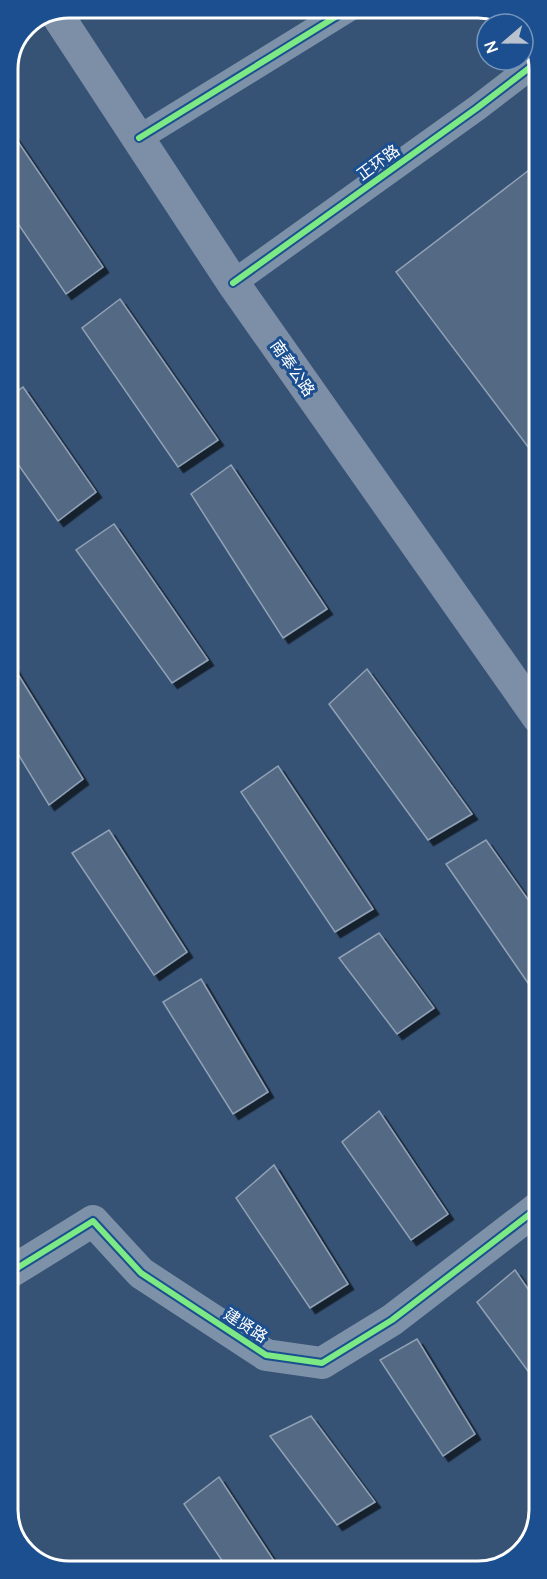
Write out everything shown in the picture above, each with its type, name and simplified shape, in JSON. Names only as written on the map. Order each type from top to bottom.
[{"type":"main road","name":"南奉公路","points":[[60,19],[233,283],[529,704]]},
{"type":"street","points":[[139,138],[334,18]]},
{"type":"street","name":"正环路","points":[[233,283],[529,68]]},
{"type":"street","name":"建贤路","points":[[18,1268],[93,1221],[141,1273],[266,1355],[322,1363],[392,1320],[529,1215]]},
{"type":"building","points":[[18,142],[103,267],[66,294],[18,224]]},
{"type":"building","points":[[529,170],[529,448],[396,272]]},
{"type":"building","points":[[120,299],[218,440],[178,467],[82,328]]},
{"type":"building","points":[[23,387],[96,492],[58,521],[18,464],[18,391]]},
{"type":"building","points":[[231,465],[327,609],[283,638],[191,494]]},
{"type":"building","points":[[114,524],[208,660],[172,683],[76,550]]},
{"type":"building","points":[[367,669],[472,814],[428,840],[329,704]]},
{"type":"building","points":[[18,674],[83,779],[49,805],[18,754]]},
{"type":"building","points":[[278,766],[373,909],[335,932],[241,792]]},
{"type":"building","points":[[109,830],[187,952],[154,975],[72,853]]},
{"type":"building","points":[[486,840],[529,901],[529,984],[446,864]]},
{"type":"building","points":[[379,933],[434,1008],[397,1034],[339,958]]},
{"type":"building","points":[[201,979],[268,1092],[233,1114],[163,1002]]},
{"type":"building","points":[[379,1111],[448,1214],[411,1240],[342,1142]]},
{"type":"building","points":[[274,1165],[348,1284],[310,1308],[236,1198]]},
{"type":"building","points":[[515,1270],[529,1290],[529,1372],[477,1302]]},
{"type":"building","points":[[417,1339],[475,1434],[443,1456],[380,1360]]},
{"type":"building","points":[[311,1416],[375,1502],[337,1525],[270,1436]]},
{"type":"building","points":[[219,1477],[274,1561],[222,1561],[184,1504]]},
{"type":"cycle path","points":[[139,138],[334,18]]},
{"type":"cycle path","points":[[233,283],[529,68]]},
{"type":"cycle path","points":[[18,1267],[93,1221],[141,1273],[266,1355],[322,1363],[392,1320],[529,1215]]}]
